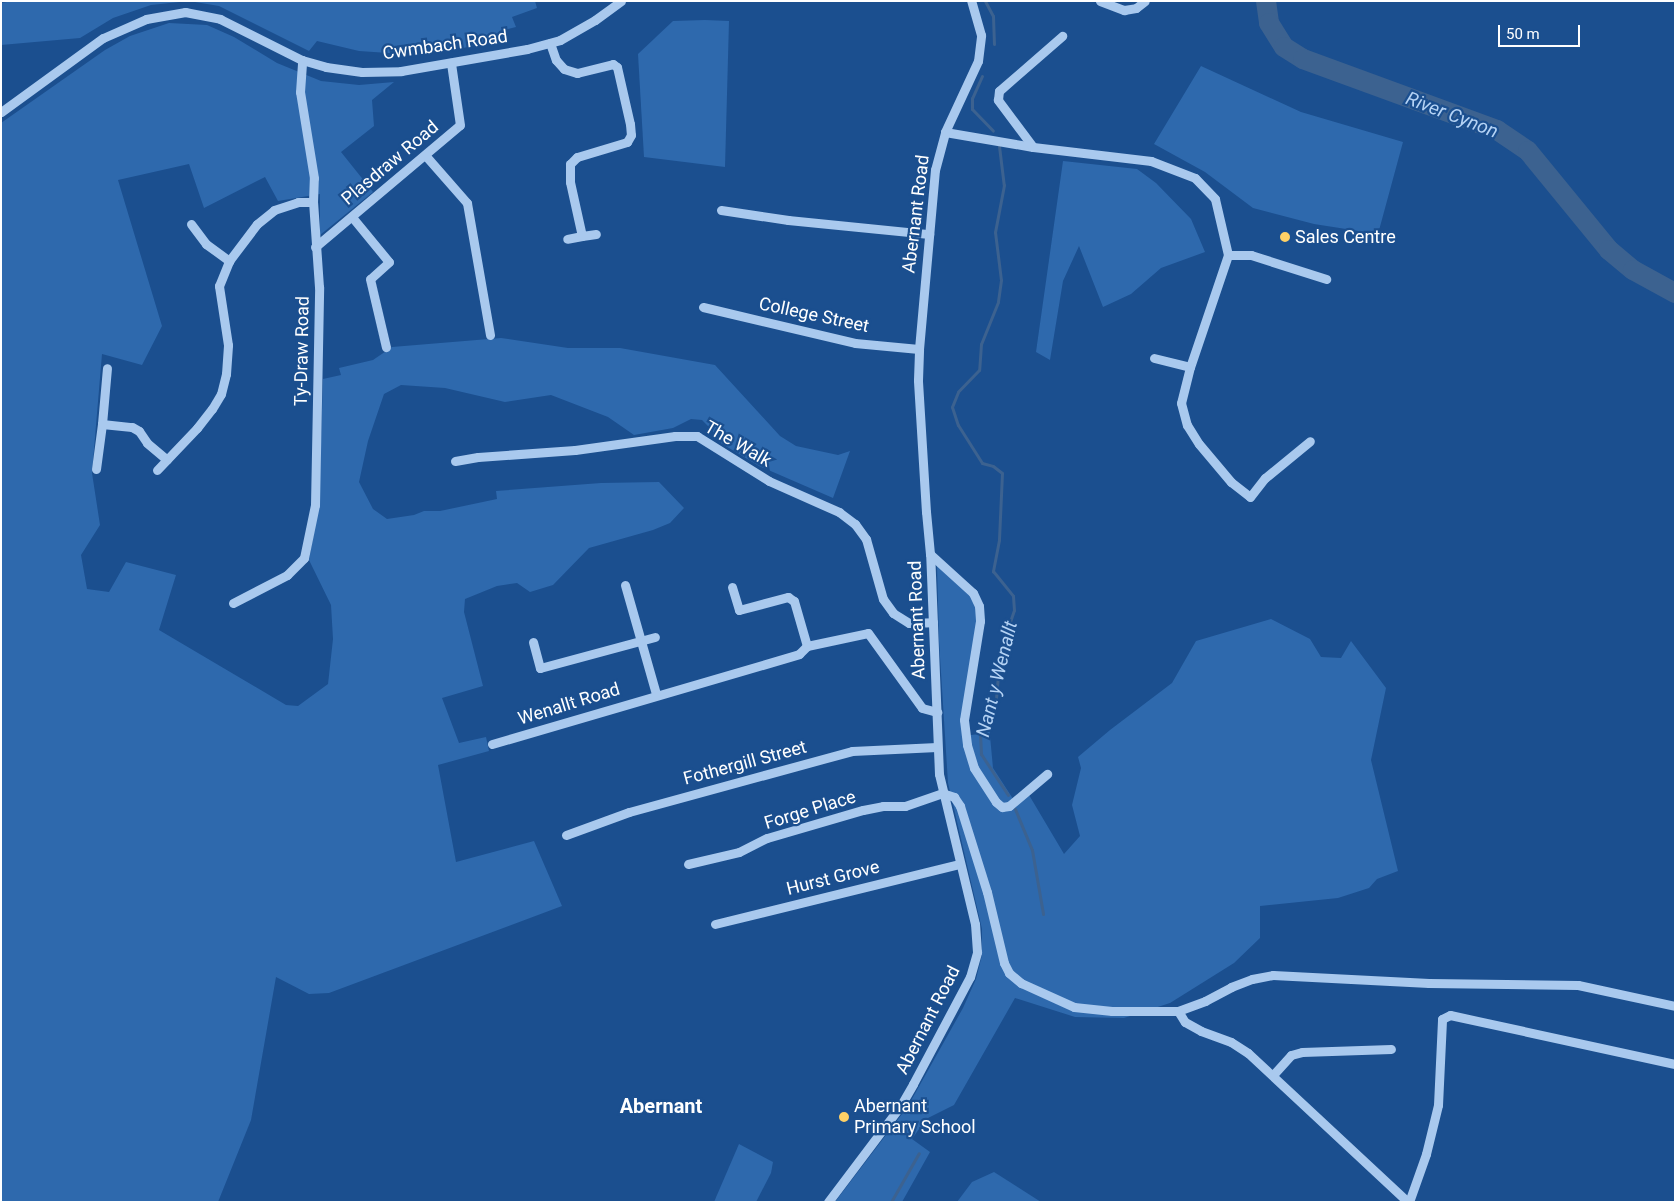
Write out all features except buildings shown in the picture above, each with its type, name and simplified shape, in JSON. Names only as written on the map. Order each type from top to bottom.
[{"type":"street","name":"Cwmbach Road","points":[[1,112],[103,38],[146,18],[185,12],[220,19],[302,60],[326,67],[362,72],[401,71],[527,49],[560,40],[588,24],[621,1]]},
{"type":"street","name":"Abernant Road","points":[[828,1202],[901,1105],[970,977],[977,952],[975,924],[942,793],[937,747],[930,554],[918,380],[919,349],[935,170],[945,132],[978,60],[981,35],[971,1]]},
{"type":"street","points":[[1100,1],[1124,10],[1136,8],[1145,1]]},
{"type":"street","points":[[1033,147],[998,100],[1000,91],[1062,36]]},
{"type":"street","points":[[550,43],[556,60],[564,69],[577,73],[612,64],[617,67],[627,103],[631,135],[627,142],[578,157],[570,164],[570,182],[582,236]]},
{"type":"street","name":"Ty-Draw Road","points":[[233,603],[287,575],[304,558],[315,505],[319,287],[315,247],[314,178],[300,92],[302,60]]},
{"type":"street","name":"Plasdraw Road","points":[[315,247],[460,126],[451,63]]},
{"type":"street","points":[[945,132],[1033,147],[1151,162],[1195,178],[1215,199],[1228,255],[1190,367],[1181,403],[1187,425],[1199,444],[1231,482],[1250,497],[1265,478],[1310,441]]},
{"type":"street","points":[[425,156],[466,203],[490,335]]},
{"type":"street","points":[[157,470],[205,418],[220,394],[226,374],[228,345],[218,286],[229,261],[257,224],[274,210],[298,202],[313,202]]},
{"type":"street","points":[[721,210],[788,220],[929,234]]},
{"type":"street","points":[[352,217],[389,262],[370,279],[386,347]]},
{"type":"street","points":[[191,224],[206,244],[229,261]]},
{"type":"street","points":[[567,239],[596,234]]},
{"type":"street","points":[[1228,255],[1251,254],[1326,279]]},
{"type":"street","name":"College Street","points":[[703,307],[855,343],[919,349]]},
{"type":"street","points":[[1154,358],[1190,367]]},
{"type":"street","points":[[96,469],[107,368]]},
{"type":"street","points":[[102,424],[132,427],[139,430],[147,443],[166,460]]},
{"type":"street","name":"The Walk","points":[[456,461],[478,456],[575,450],[676,436],[697,436],[769,481],[839,512],[856,524],[866,539],[882,598],[893,613],[909,622],[933,622]]},
{"type":"street","points":[[930,554],[973,593],[979,606],[980,620],[964,720],[967,745],[974,768],[996,802],[1002,807],[1009,806],[1047,774]]},
{"type":"street","points":[[625,585],[656,694]]},
{"type":"street","points":[[732,587],[739,610],[788,597],[794,601],[807,646]]},
{"type":"street","name":"Wenallt Road","points":[[492,744],[656,694],[799,654],[807,646],[868,633],[922,708],[937,712]]},
{"type":"street","points":[[533,642],[540,668],[655,637]]},
{"type":"street","name":"Fothergill Street","points":[[566,835],[629,812],[852,751],[937,747]]},
{"type":"street","points":[[942,793],[954,797],[960,806],[987,892],[1004,963],[1009,973],[1021,983],[1074,1007],[1112,1011],[1178,1011],[1205,1001],[1231,987],[1252,979],[1273,975],[1428,984],[1578,985],[1675,1006]]},
{"type":"street","name":"Forge Place","points":[[688,864],[721,857],[767,838],[863,810],[883,806],[906,806],[942,793]]},
{"type":"street","name":"Hurst Grove","points":[[715,924],[960,864]]},
{"type":"street","points":[[1178,1011],[1186,1022],[1201,1031],[1231,1042],[1248,1053],[1409,1202],[1426,1154],[1438,1105],[1442,1019],[1450,1015],[1675,1064]]},
{"type":"street","points":[[1273,1075],[1291,1056],[1302,1052],[1391,1049]]},
{"type":"shaded area","points":[[13,1],[189,1],[151,5],[113,18],[80,38],[1,45],[1,3]]},
{"type":"shaded area","points":[[189,1],[535,1],[537,8],[512,17],[516,27],[499,31],[500,39],[447,52],[403,54],[359,51],[317,41],[309,51],[219,6]]},
{"type":"shaded area","points":[[673,21],[729,21],[725,167],[644,157],[638,54]]},
{"type":"shaded area","points":[[169,23],[207,25],[234,37],[277,63],[321,81],[359,85],[394,82],[372,100],[374,126],[341,152],[373,192],[320,235],[320,194],[278,201],[265,177],[204,208],[189,164],[118,180],[162,326],[142,365],[102,354],[92,473],[100,525],[81,555],[87,589],[109,592],[126,562],[176,575],[159,630],[286,705],[298,706],[328,684],[333,639],[331,605],[309,560],[319,504],[323,379],[341,375],[339,368],[373,360],[392,347],[501,338],[568,348],[620,348],[715,365],[780,436],[796,446],[838,455],[850,451],[833,498],[759,466],[719,442],[712,430],[702,420],[691,419],[673,428],[634,435],[608,417],[551,395],[505,402],[445,388],[401,385],[384,394],[368,441],[359,482],[373,509],[387,519],[414,515],[424,511],[440,511],[497,499],[496,491],[601,483],[659,482],[684,508],[670,523],[653,530],[589,548],[553,585],[530,592],[517,583],[497,586],[465,599],[464,612],[483,686],[442,698],[459,743],[486,737],[489,751],[438,765],[456,862],[534,841],[562,906],[329,993],[309,994],[276,977],[251,1120],[218,1202],[1,1202],[1,123],[105,50],[130,36]]},
{"type":"shaded area","points":[[1201,66],[1301,112],[1403,142],[1378,234],[1314,224],[1253,208],[1205,172],[1154,144]]},
{"type":"shaded area","points":[[1063,161],[1137,169],[1156,183],[1191,219],[1205,252],[1161,268],[1131,294],[1103,307],[1079,246],[1063,281],[1050,360],[1036,352]]},
{"type":"shaded area","points":[[937,565],[970,595],[976,607],[977,619],[964,736],[979,734],[989,725],[993,768],[1017,805],[1029,795],[1064,854],[1080,836],[1072,805],[1081,768],[1078,757],[1172,683],[1196,641],[1271,619],[1310,639],[1321,657],[1341,658],[1351,641],[1386,688],[1371,760],[1398,871],[1377,879],[1369,888],[1338,898],[1260,906],[1260,938],[1234,963],[1170,1003],[1124,1018],[1075,1017],[1015,998],[954,1105],[926,1119],[912,1139],[930,1152],[902,1202],[835,1202],[908,1106],[963,1008],[976,979],[982,955],[982,929],[948,783],[939,641]]},
{"type":"shaded area","points":[[739,1144],[773,1162],[771,1173],[756,1202],[714,1202]]},
{"type":"shaded area","points":[[994,1172],[1041,1202],[957,1202],[972,1182]]},
{"type":"waterway","name":"Nant y Wenallt","points":[[985,1],[993,16],[994,44]]},
{"type":"waterway","name":"River Cynon","points":[[1266,1],[1269,23],[1284,47],[1303,59],[1497,130],[1528,151],[1609,250],[1633,270],[1675,293]]},
{"type":"waterway","name":"Nant y Wenallt","points":[[982,76],[972,98],[972,109],[993,131]]},
{"type":"waterway","name":"Nant y Wenallt","points":[[999,146],[1004,185],[995,232],[1001,280],[998,302],[981,344],[979,370],[958,392],[952,407],[958,425],[982,463],[993,466],[1002,473],[999,540],[993,571],[1013,596],[1014,610],[1000,651],[996,699],[980,734],[981,754],[1008,795]]},
{"type":"waterway","name":"Nant y Wenallt","points":[[1015,809],[1032,850],[1043,914]]},
{"type":"waterway","name":"Nant y Wenallt","points":[[891,1202],[919,1153]]},
{"type":"place","name":"Sales Centre","points":[[1285,237]]},
{"type":"place","name":"Abernant Primary School","points":[[844,1117]]},
{"type":"district","name":"Abernant","points":[[661,1106]]}]
